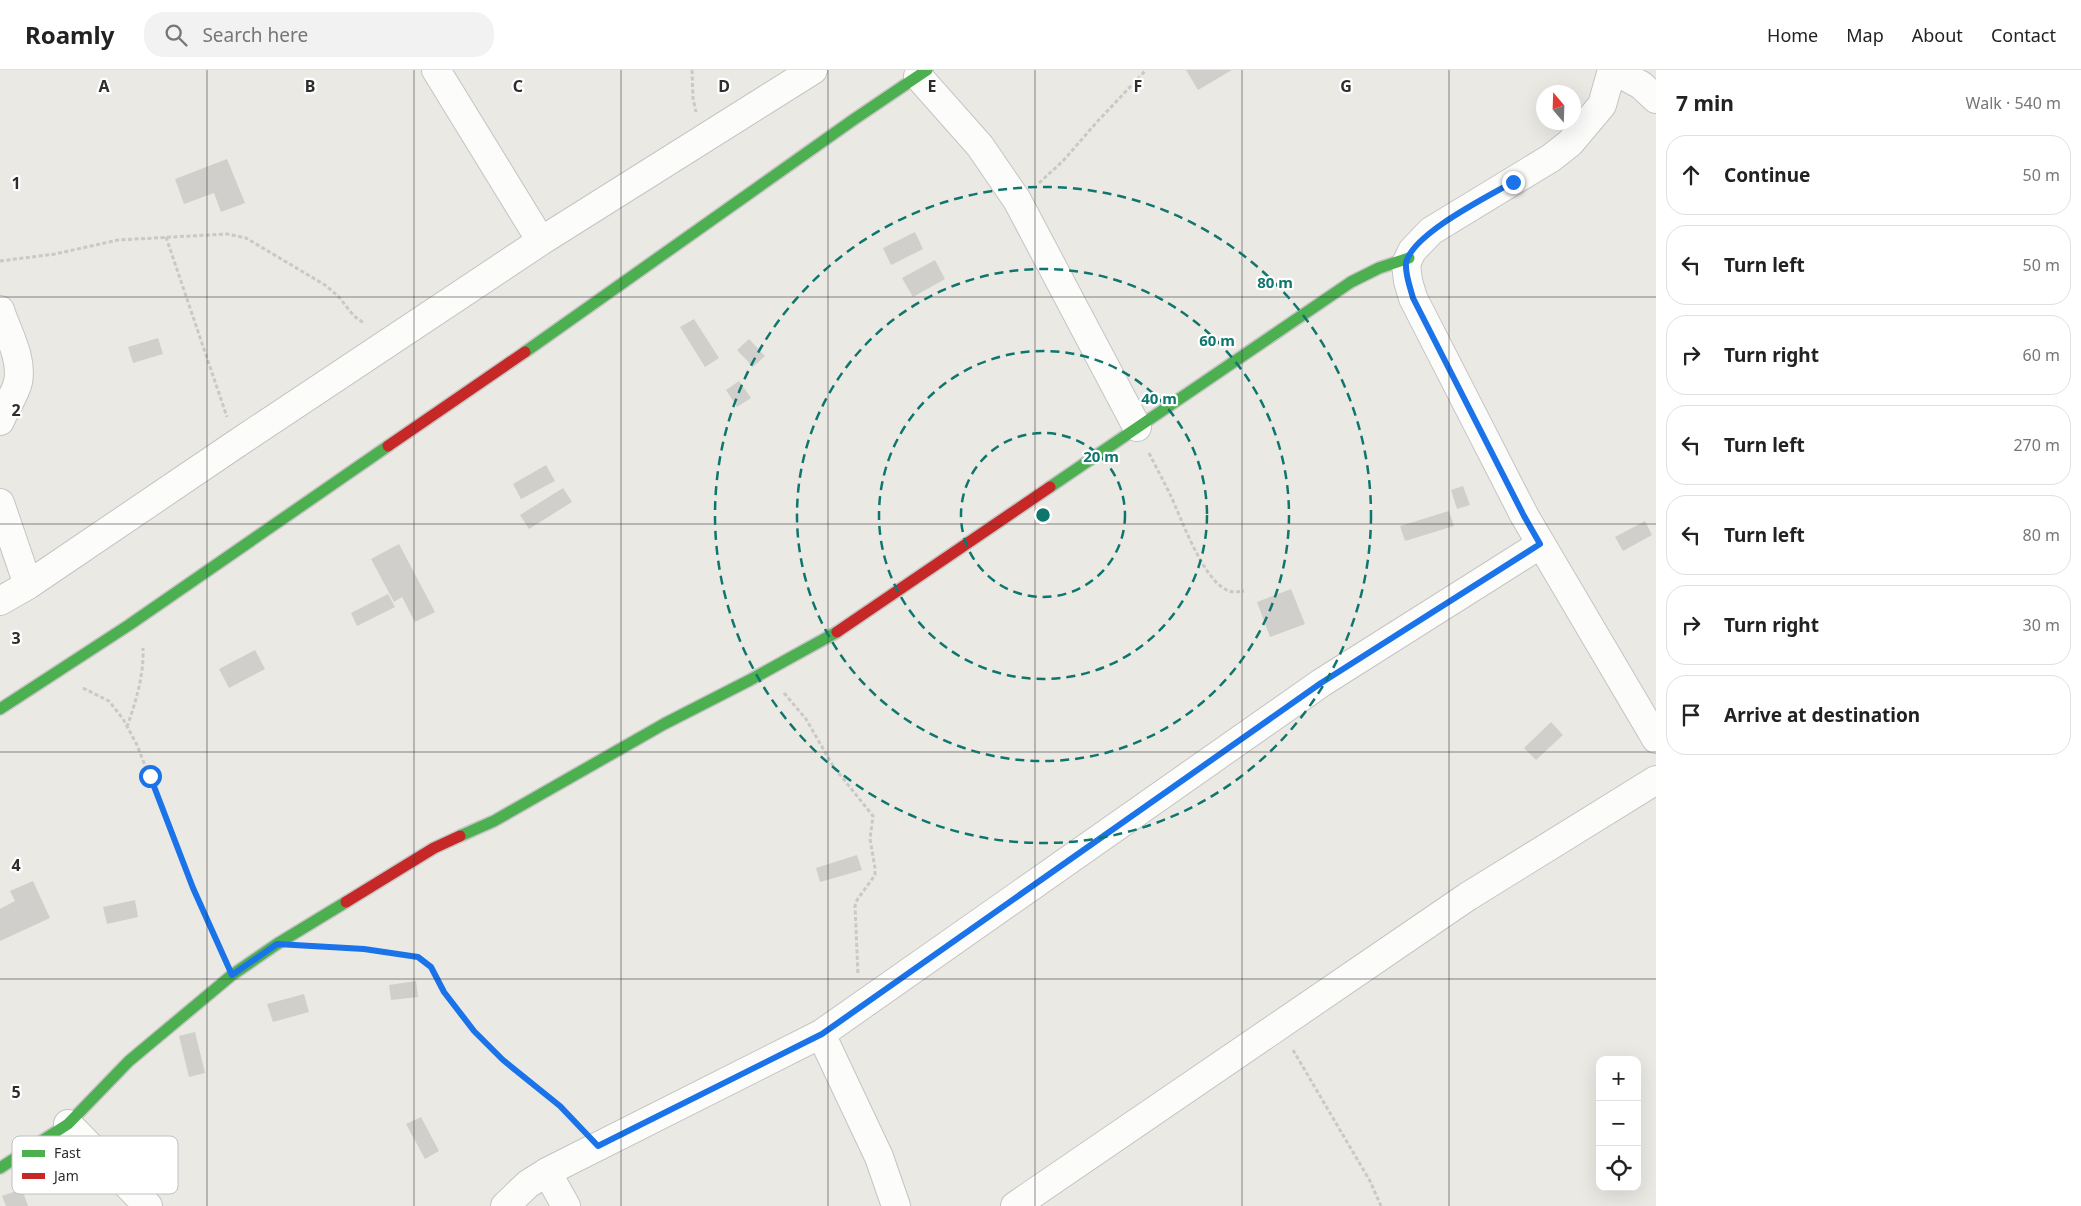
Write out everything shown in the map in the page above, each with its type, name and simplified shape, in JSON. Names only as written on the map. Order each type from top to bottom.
[{"type":"main road","points":[[0,709],[128,626],[583,312],[853,120],[923,73]]},
{"type":"main road","points":[[49,1136],[68,1124],[129,1062],[232,975],[335,907],[434,848],[494,821],[664,724],[838,631],[1351,282],[1379,268],[1409,258]]},
{"type":"main road","points":[[0,1168],[12,1160]]},
{"type":"street","points":[[436,70],[541,241]]},
{"type":"street","points":[[0,600],[28,585],[541,241],[812,70]]},
{"type":"street","points":[[1656,99],[1641,85],[1613,70],[1602,105],[1570,142],[1543,163],[1430,231],[1412,251],[1406,264],[1413,298],[1524,516],[1656,739]]},
{"type":"street","points":[[923,73],[980,146],[1017,200],[1137,427]]},
{"type":"street","points":[[0,310],[16,352],[19,368],[18,383],[0,421]]},
{"type":"street","points":[[0,502],[28,585]]},
{"type":"street","points":[[505,1206],[528,1184],[547,1172],[822,1034],[1321,683],[1540,544]]},
{"type":"street","points":[[1015,1206],[1466,897],[1656,780]]},
{"type":"street","points":[[822,1034],[876,1149],[896,1206]]},
{"type":"street","points":[[68,1124],[80,1136]]},
{"type":"street","points":[[547,1172],[566,1206]]},
{"type":"street","points":[[136,1194],[148,1206]]},
{"type":"path","points":[[692,70],[694,98],[702,139]]},
{"type":"path","points":[[1017,200],[1064,161],[1096,123],[1146,70]]},
{"type":"path","points":[[0,261],[55,254],[118,240],[227,234],[246,238],[325,285],[338,296],[349,311],[361,322],[396,337]]},
{"type":"path","points":[[166,237],[236,444]]},
{"type":"path","points":[[1137,427],[1198,554],[1218,584],[1226,590],[1244,591]]},
{"type":"path","points":[[127,727],[138,695],[143,652],[143,634],[128,626]]},
{"type":"path","points":[[767,670],[806,719],[832,766],[873,816],[870,840],[875,875],[860,894],[855,906],[857,960],[862,1006]]},
{"type":"path","points":[[56,674],[109,701],[127,727],[137,745],[193,888],[232,975]]},
{"type":"path","points":[[325,947],[364,949],[418,957],[424,960],[431,967],[453,1006],[474,1031],[503,1060],[560,1106],[598,1146]]},
{"type":"path","points":[[1278,1025],[1370,1181],[1381,1206]]},
{"type":"building","points":[[1186,70],[1232,70],[1198,90]]},
{"type":"building","points":[[227,159],[245,203],[221,212],[214,193],[184,204],[175,179]]},
{"type":"building","points":[[915,232],[923,249],[891,265],[883,248]]},
{"type":"building","points":[[935,260],[945,279],[913,297],[902,278]]},
{"type":"building","points":[[694,319],[719,358],[705,367],[680,327]]},
{"type":"building","points":[[158,338],[163,354],[133,363],[128,347]]},
{"type":"building","points":[[749,339],[765,356],[753,367],[737,350]]},
{"type":"building","points":[[739,381],[751,398],[737,407],[726,390]]},
{"type":"building","points":[[546,465],[555,481],[521,499],[513,484]]},
{"type":"building","points":[[1463,486],[1470,505],[1457,509],[1451,490]]},
{"type":"building","points":[[563,488],[572,502],[529,529],[520,515]]},
{"type":"building","points":[[1449,511],[1454,526],[1405,541],[1400,526]]},
{"type":"building","points":[[1645,521],[1652,535],[1623,551],[1615,537]]},
{"type":"building","points":[[399,544],[435,612],[415,622],[402,597],[394,602],[371,559]]},
{"type":"building","points":[[1291,589],[1305,624],[1270,637],[1257,602]]},
{"type":"building","points":[[388,594],[395,607],[357,626],[351,613]]},
{"type":"building","points":[[255,650],[265,669],[229,688],[219,669]]},
{"type":"building","points":[[1551,722],[1563,735],[1536,760],[1524,748]]},
{"type":"building","points":[[857,855],[862,870],[820,882],[816,868]]},
{"type":"building","points":[[33,881],[50,918],[0,941],[0,909],[15,901],[10,891]]},
{"type":"building","points":[[135,900],[138,917],[107,924],[103,907]]},
{"type":"building","points":[[416,981],[418,997],[391,1000],[389,985]]},
{"type":"building","points":[[304,994],[309,1012],[273,1022],[267,1004]]},
{"type":"building","points":[[195,1032],[205,1073],[189,1077],[179,1036]]},
{"type":"building","points":[[421,1117],[439,1151],[425,1159],[406,1124]]},
{"type":"building","points":[[12,1192],[24,1194],[28,1206],[6,1206],[2,1196]]},
{"type":"traffic: fast","points":[[525,352],[853,120],[927,70]]},
{"type":"traffic: fast","points":[[1050,487],[1351,282],[1379,268],[1409,258]]},
{"type":"traffic: fast","points":[[0,709],[129,625],[388,446]]},
{"type":"traffic: fast","points":[[460,836],[494,821],[664,724],[750,680],[837,632]]},
{"type":"traffic: fast","points":[[49,1136],[68,1124],[129,1061],[232,975],[277,944],[346,902]]},
{"type":"traffic: fast","points":[[0,1168],[12,1160]]},
{"type":"traffic: jam","points":[[388,446],[525,352]]},
{"type":"traffic: jam","points":[[837,632],[1050,487]]},
{"type":"traffic: jam","points":[[346,902],[434,848],[460,836]]},
{"type":"route","points":[[150,776],[193,888],[232,975],[277,944],[364,949],[418,957],[431,967],[453,1006],[474,1031],[503,1060],[560,1106],[598,1146],[658,1118],[822,1034],[1321,683],[1540,544],[1413,298],[1406,264],[1412,251],[1430,231],[1513,182]]}]
